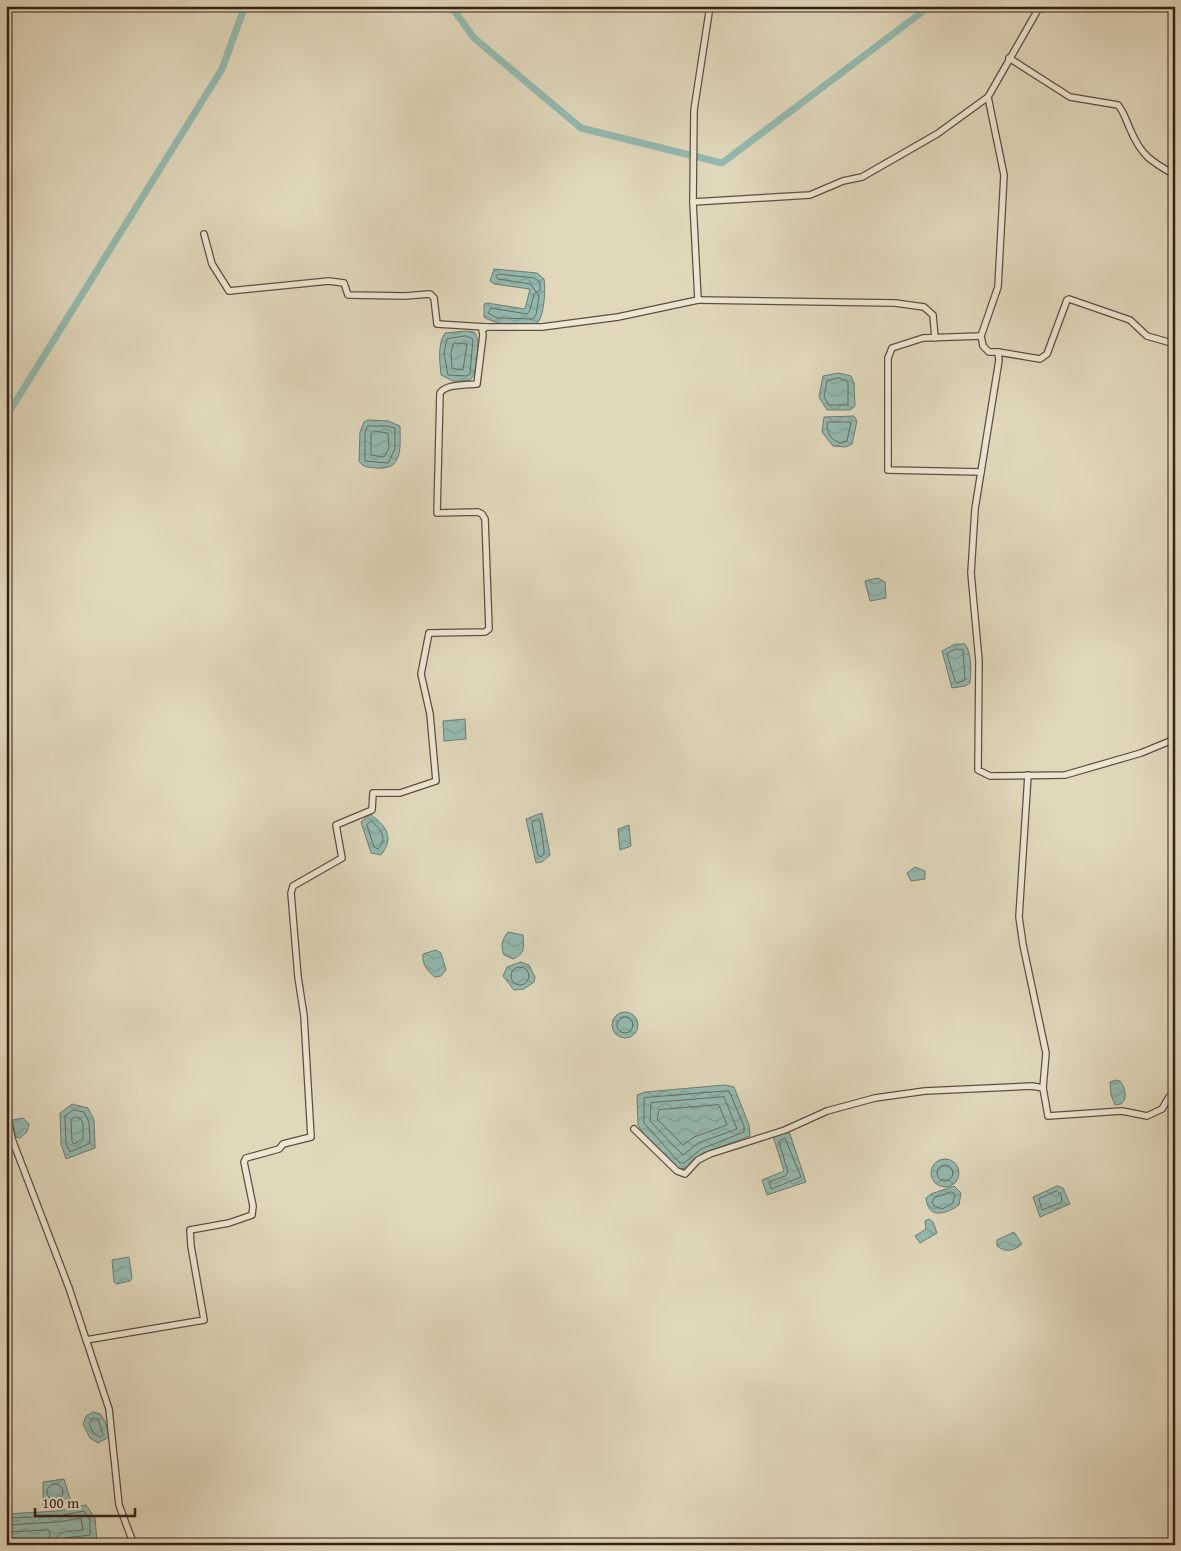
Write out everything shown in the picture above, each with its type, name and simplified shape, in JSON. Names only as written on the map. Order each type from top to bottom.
[{"type":"street","points":[[698,300],[692,202],[694,110],[710,6]]},
{"type":"street","points":[[692,202],[810,195],[843,181],[862,177],[937,134],[988,97],[1040,6]]},
{"type":"street","points":[[1009,58],[1070,97],[1118,104],[1123,110],[1131,132],[1142,152],[1154,164],[1175,175]]},
{"type":"street","points":[[988,97],[1004,175],[998,287],[981,336],[983,346],[989,352],[1040,359],[1047,354],[1067,300],[1070,299],[1130,320],[1147,336],[1175,344]]},
{"type":"street","points":[[204,234],[212,264],[229,291],[329,282],[344,283],[348,295],[397,296],[430,294],[434,298],[437,324],[542,327],[618,317],[698,300],[895,302],[924,307],[933,315],[935,338]]},
{"type":"street","points":[[86,1340],[204,1320],[190,1230],[229,1223],[252,1215],[253,1206],[244,1162],[246,1158],[279,1149],[283,1144],[312,1137],[304,1016],[298,978],[291,892],[293,886],[342,858],[336,825],[372,810],[373,793],[400,793],[436,780],[430,714],[421,674],[429,633],[485,632],[489,630],[485,519],[478,512],[437,513],[440,393],[442,389],[448,387],[477,384],[482,330],[486,326]]},
{"type":"street","points":[[981,336],[923,338],[892,348],[888,358],[888,470],[981,472]]},
{"type":"street","points":[[998,352],[975,509],[971,573],[979,661],[978,770],[990,776],[1065,775],[1141,753],[1175,739]]},
{"type":"street","points":[[1028,775],[1019,917],[1022,944],[1046,1053],[1043,1088],[1048,1116],[1122,1111],[1148,1116],[1162,1109],[1169,1097],[1175,1096]]},
{"type":"street","points":[[634,1129],[677,1171],[685,1174],[698,1160],[710,1154],[785,1130],[827,1111],[875,1098],[925,1091],[1032,1086],[1043,1088]]},
{"type":"street","points":[[6,1108],[9,1139],[86,1340],[109,1409],[119,1505],[134,1545]]},
{"type":"water","points":[[494,269],[537,273],[544,279],[544,301],[542,314],[538,322],[527,326],[520,326],[495,322],[484,317],[484,304],[487,303],[525,309],[530,289],[494,284],[490,281]]},
{"type":"water","points":[[474,332],[478,341],[476,365],[472,378],[469,381],[453,381],[441,375],[440,354],[442,338],[445,333]]},
{"type":"water","points":[[839,373],[851,376],[854,383],[855,406],[850,410],[827,410],[819,397],[823,376]]},
{"type":"water","points":[[854,416],[857,421],[852,444],[846,447],[833,446],[822,432],[824,417]]},
{"type":"water","points":[[368,420],[388,421],[400,426],[400,449],[392,466],[385,468],[369,467],[362,465],[359,461],[360,432],[364,422]]},
{"type":"water","points":[[878,578],[885,582],[886,598],[870,601],[865,581]]},
{"type":"water","points":[[955,644],[965,644],[969,652],[970,683],[965,686],[952,688],[942,651]]},
{"type":"water","points":[[465,719],[466,739],[444,741],[443,721]]},
{"type":"water","points":[[542,813],[550,855],[542,862],[536,863],[526,819]]},
{"type":"water","points":[[370,814],[387,832],[387,843],[381,855],[371,853],[361,822]]},
{"type":"water","points":[[629,825],[631,846],[620,850],[618,829]]},
{"type":"water","points":[[915,867],[925,871],[925,879],[911,881],[907,873]]},
{"type":"water","points":[[508,932],[523,935],[522,953],[513,959],[504,955],[502,949],[503,940]]},
{"type":"water","points":[[436,950],[441,953],[446,970],[441,976],[435,977],[426,967],[423,961],[423,954]]},
{"type":"water","points":[[521,962],[529,965],[535,977],[534,982],[524,989],[514,990],[503,976],[507,967]]},
{"type":"water","points":[[625,1012],[634,1016],[638,1025],[634,1034],[625,1038],[616,1034],[612,1025],[616,1016]]},
{"type":"water","points":[[1120,1081],[1122,1084],[1125,1096],[1121,1104],[1115,1105],[1111,1095],[1110,1082]]},
{"type":"water","points":[[725,1085],[734,1087],[749,1125],[750,1136],[703,1153],[686,1168],[679,1169],[643,1133],[638,1125],[637,1095],[645,1092]]},
{"type":"water","points":[[72,1104],[88,1108],[94,1120],[95,1148],[66,1159],[61,1144],[60,1113]]},
{"type":"water","points":[[23,1118],[29,1124],[27,1132],[20,1138],[16,1137],[12,1120]]},
{"type":"water","points":[[786,1132],[790,1134],[806,1182],[767,1195],[762,1180],[784,1171],[773,1136]]},
{"type":"water","points":[[945,1159],[955,1163],[959,1173],[955,1183],[945,1187],[935,1183],[931,1173],[935,1163]]},
{"type":"water","points":[[954,1186],[961,1193],[959,1205],[943,1213],[930,1210],[926,1198],[931,1194]]},
{"type":"water","points":[[1057,1186],[1063,1188],[1070,1204],[1040,1217],[1033,1197]]},
{"type":"water","points":[[929,1219],[933,1222],[937,1233],[920,1243],[915,1236],[926,1229],[925,1221]]},
{"type":"water","points":[[1014,1232],[1022,1244],[1010,1250],[1004,1250],[997,1246],[997,1240]]},
{"type":"water","points":[[129,1257],[132,1278],[130,1281],[117,1284],[114,1282],[112,1260]]},
{"type":"water","points":[[93,1412],[100,1414],[109,1434],[109,1437],[98,1443],[90,1438],[83,1424],[86,1416]]},
{"type":"water","points":[[64,1479],[71,1502],[43,1506],[43,1482]]},
{"type":"water","points":[[86,1505],[95,1518],[97,1541],[6,1545],[6,1514],[57,1511]]},
{"type":"waterway","points":[[6,417],[222,69],[245,6]]},
{"type":"waterway","points":[[451,6],[474,38],[581,128],[722,163],[930,6]]}]
